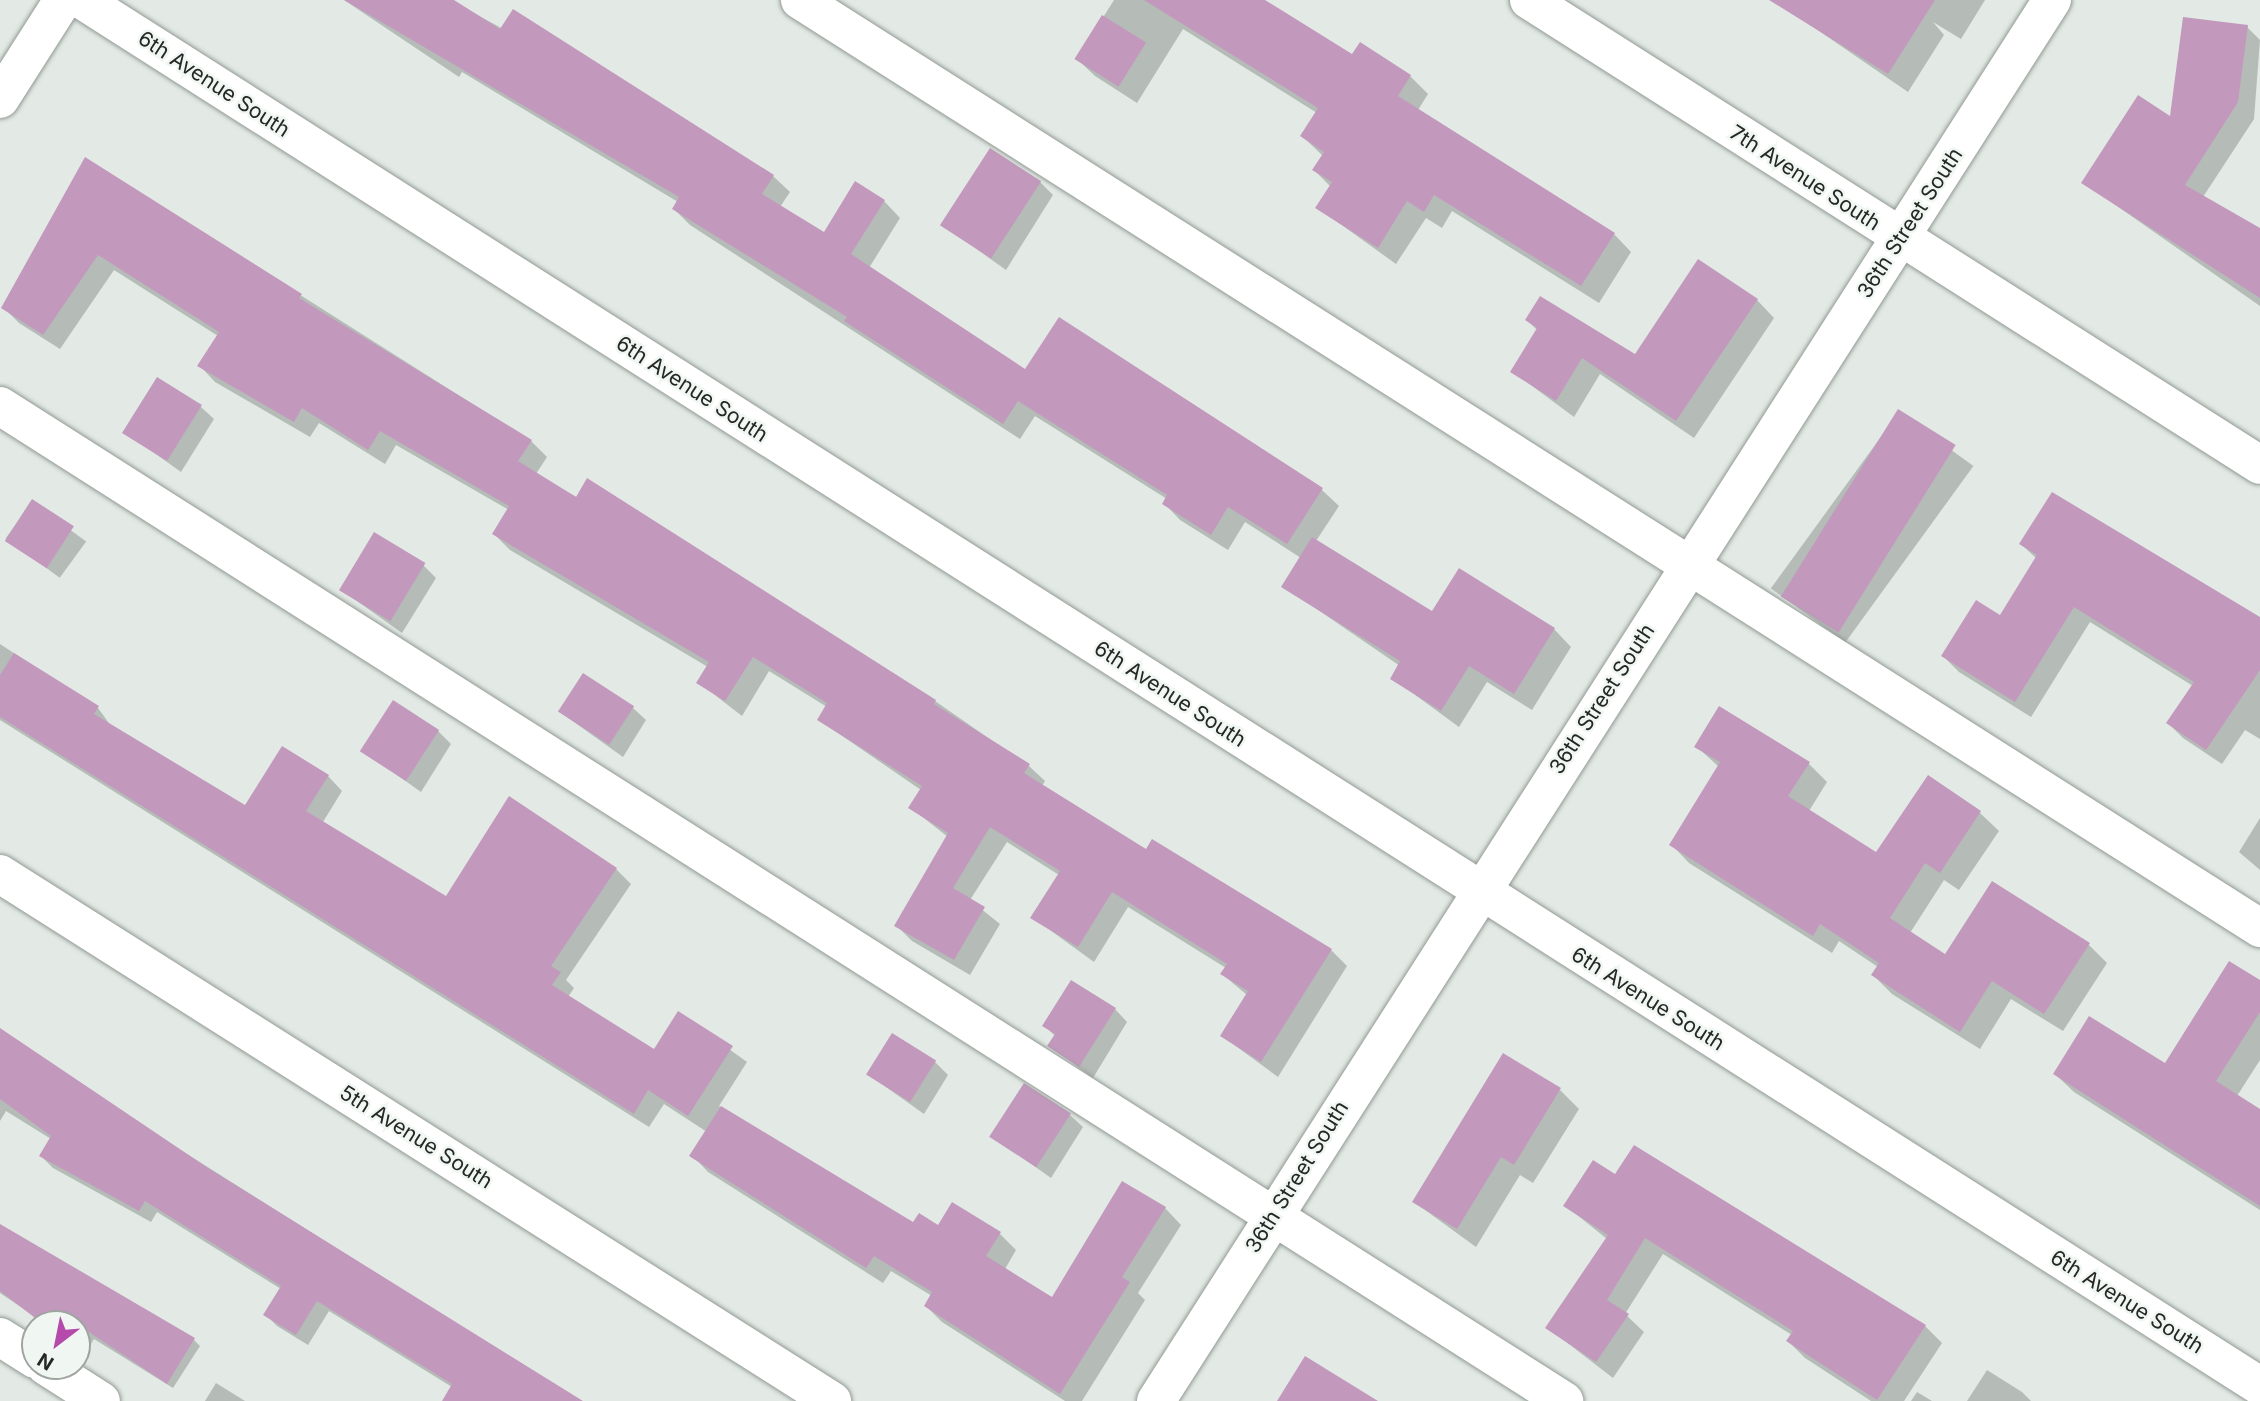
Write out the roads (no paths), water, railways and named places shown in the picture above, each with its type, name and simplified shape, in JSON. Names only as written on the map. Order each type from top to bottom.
[{"type":"street","points":[[0,99],[63,0]]},
{"type":"street","name":"6th Avenue South","points":[[82,0],[1478,891],[2260,1386]]},
{"type":"street","points":[[800,0],[1688,567],[2260,928]]},
{"type":"street","name":"7th Avenue South","points":[[1529,0],[1900,239],[2260,465]]},
{"type":"street","name":"36th Street South","points":[[1156,1401],[1478,891],[2052,0]]},
{"type":"street","points":[[0,406],[1564,1401]]},
{"type":"street","name":"5th Avenue South","points":[[0,874],[832,1401]]},
{"type":"street","points":[[0,1337],[21,1350]]},
{"type":"street","points":[[68,1380],[101,1401]]}]
